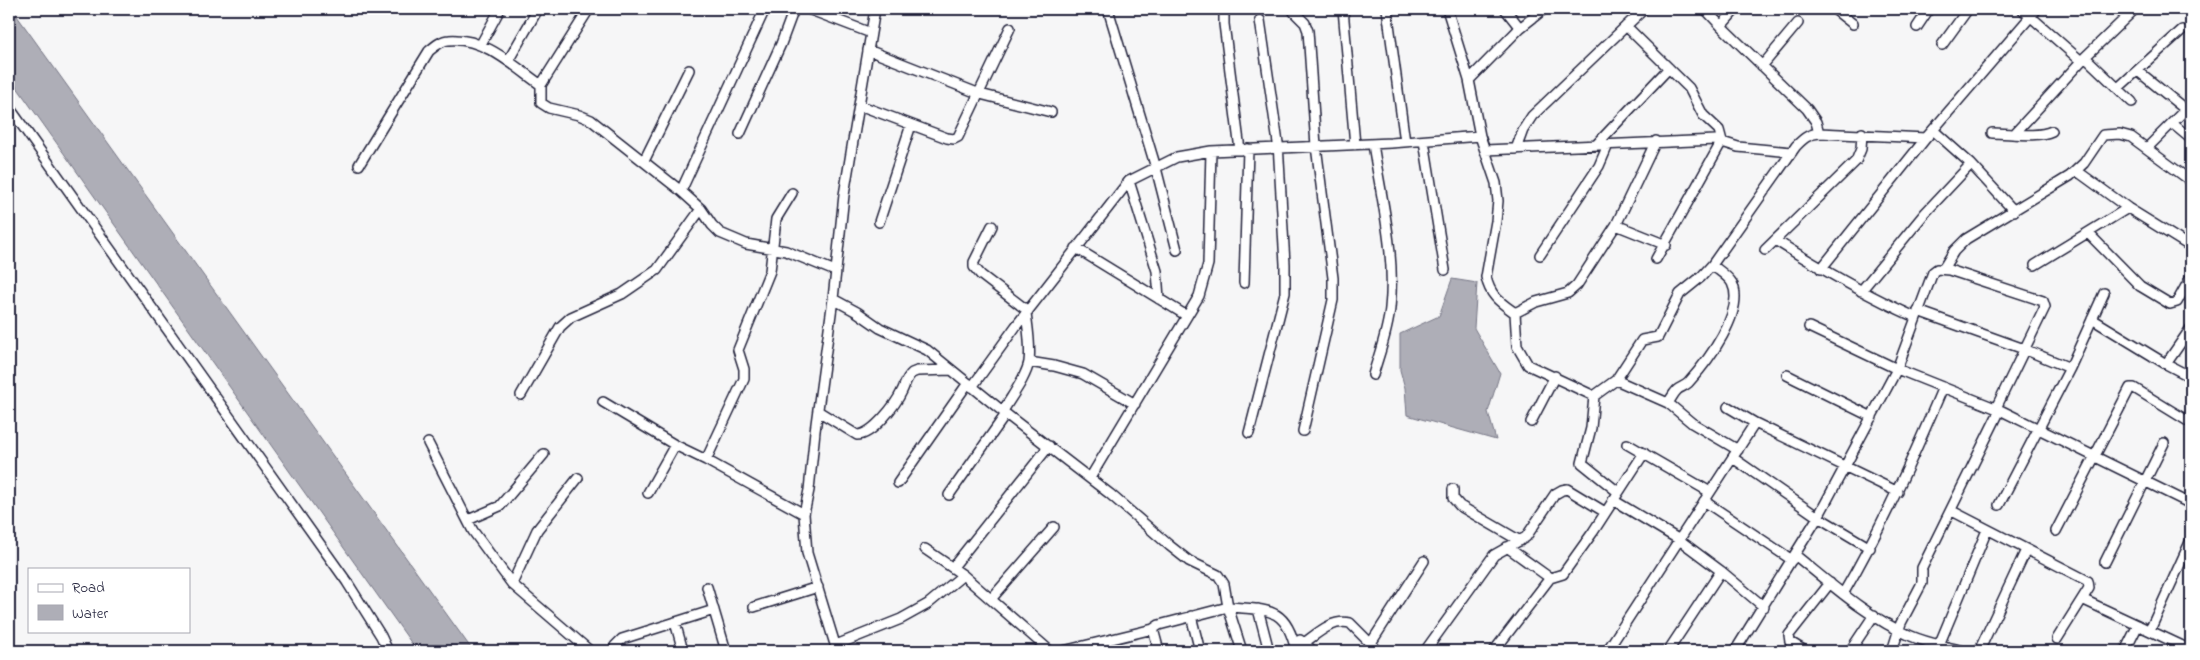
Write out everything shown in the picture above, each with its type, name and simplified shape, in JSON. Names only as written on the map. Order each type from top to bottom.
[{"type":"street","points":[[481,44],[500,9]]},
{"type":"street","points":[[508,61],[538,9]]},
{"type":"street","points":[[588,9],[541,85],[541,103],[549,108],[579,114],[591,120],[681,191],[701,209],[720,233],[746,244],[773,247],[835,271]]},
{"type":"street","points":[[681,191],[765,9]]},
{"type":"street","points":[[740,134],[781,44],[794,9]]},
{"type":"street","points":[[808,9],[871,33]]},
{"type":"street","points":[[875,9],[844,195],[833,299],[809,490],[804,514],[807,553],[837,648],[901,620],[928,604],[963,575]]},
{"type":"street","points":[[1108,9],[1156,168],[1176,250]]},
{"type":"street","points":[[1224,9],[1224,24],[1244,150],[1244,283]]},
{"type":"street","points":[[1293,9],[1305,23],[1308,31],[1316,146],[1333,278],[1333,300],[1303,431]]},
{"type":"street","points":[[1344,9],[1355,145]]},
{"type":"street","points":[[1387,9],[1405,142]]},
{"type":"street","points":[[1447,9],[1469,80],[1480,136],[1496,183],[1498,201],[1486,277],[1488,287],[1496,298],[1515,313],[1517,346],[1528,365],[1555,376],[1594,396]]},
{"type":"street","points":[[1505,9],[1520,28]]},
{"type":"street","points":[[1469,80],[1520,28],[1544,9]]},
{"type":"street","points":[[1516,148],[1523,130],[1532,116],[1644,9]]},
{"type":"street","points":[[1705,9],[1813,116],[1819,133]]},
{"type":"street","points":[[1721,26],[1736,9]]},
{"type":"street","points":[[1834,9],[1852,24]]},
{"type":"street","points":[[1917,27],[1929,9]]},
{"type":"street","points":[[1942,44],[1968,9]]},
{"type":"street","points":[[2022,9],[2118,88],[2132,102]]},
{"type":"street","points":[[1821,269],[1926,138],[2037,9]]},
{"type":"street","points":[[2015,133],[2083,59],[2134,9]]},
{"type":"street","points":[[1249,433],[1285,293],[1278,148],[1260,20]]},
{"type":"street","points":[[1762,66],[1798,23]]},
{"type":"street","points":[[1626,26],[1689,88],[1703,115],[1719,130],[1722,141],[1666,245],[1656,259]]},
{"type":"street","points":[[859,104],[954,140],[963,130],[1010,28]]},
{"type":"street","points":[[2118,88],[2182,30]]},
{"type":"street","points":[[359,165],[429,51],[438,44],[448,40],[481,44],[541,85]]},
{"type":"street","points":[[868,50],[980,94],[1051,112]]},
{"type":"street","points":[[1596,145],[1669,68]]},
{"type":"street","points":[[644,161],[689,70]]},
{"type":"street","points":[[2138,71],[2188,107],[2174,124],[2147,148]]},
{"type":"street","points":[[9,107],[347,582],[381,636],[388,651]]},
{"type":"street","points":[[2174,124],[2191,139]]},
{"type":"street","points":[[879,222],[912,125]]},
{"type":"street","points":[[1933,130],[1971,164],[2014,211]]},
{"type":"street","points":[[1992,134],[2039,135],[2052,131]]},
{"type":"street","points":[[1764,607],[1721,571],[1615,496],[1582,463],[1591,428],[1594,396],[1616,380],[1642,340],[1658,336],[1680,294],[1701,277],[1712,265],[1803,138],[1819,133],[1926,138]]},
{"type":"street","points":[[1765,250],[1856,161],[1861,148],[1862,134]]},
{"type":"street","points":[[1943,269],[1960,244],[2077,171],[2103,135],[2126,135],[2147,148],[2191,181]]},
{"type":"street","points":[[898,483],[970,385],[1129,181],[1177,157],[1211,151],[1373,144],[1480,136]]},
{"type":"street","points":[[1424,141],[1444,270]]},
{"type":"street","points":[[1485,150],[1656,141],[1722,141],[1738,147],[1792,152]]},
{"type":"street","points":[[1515,313],[1536,302],[1568,293],[1577,285],[1616,225],[1656,141]]},
{"type":"street","points":[[1373,144],[1389,251],[1391,283],[1390,310],[1373,376]]},
{"type":"street","points":[[1540,255],[1599,166],[1608,145]]},
{"type":"street","points":[[1090,478],[1199,296],[1208,264],[1211,151]]},
{"type":"street","points":[[1861,291],[1925,214],[1971,164]]},
{"type":"street","points":[[2077,171],[2128,208],[2191,247]]},
{"type":"street","points":[[1129,181],[1157,271],[1159,299]]},
{"type":"street","points":[[706,460],[744,378],[744,369],[738,350],[770,271],[776,219],[792,193]]},
{"type":"street","points":[[2035,265],[2128,208]]},
{"type":"street","points":[[521,395],[560,327],[571,317],[597,303],[622,294],[657,270],[701,209]]},
{"type":"street","points":[[1616,225],[1666,245]]},
{"type":"street","points":[[949,495],[1005,413],[1029,362],[1027,312],[981,275],[974,267],[974,262],[992,226]]},
{"type":"street","points":[[2088,233],[2140,286],[2170,304],[2176,302],[2191,277]]},
{"type":"street","points":[[1776,240],[1821,269],[1861,291],[1916,314],[2024,349],[2070,368]]},
{"type":"street","points":[[1076,248],[1187,316]]},
{"type":"street","points":[[1668,403],[1677,389],[1688,384],[1712,353],[1733,308],[1735,300],[1733,285],[1712,265]]},
{"type":"street","points":[[1735,651],[1764,607],[1845,468],[1897,369],[1933,272],[1943,269],[2043,301],[2046,307],[2024,349],[1952,511],[1922,568],[1922,583],[1898,629],[1892,651]]},
{"type":"street","points":[[2000,505],[2070,368],[2104,293]]},
{"type":"street","points":[[833,299],[857,312],[880,328],[927,350],[1090,478],[1189,561],[1218,576],[1224,584],[1228,607],[1242,651]]},
{"type":"street","points":[[2092,319],[2191,377]]},
{"type":"street","points":[[1809,327],[1897,369],[1998,409],[2191,504]]},
{"type":"street","points":[[2166,364],[2191,328]]},
{"type":"street","points":[[1029,362],[1054,366],[1083,374],[1135,404]]},
{"type":"street","points":[[818,411],[857,435],[862,435],[875,427],[886,414],[902,393],[912,373],[918,371],[952,370]]},
{"type":"street","points":[[1787,375],[1872,416]]},
{"type":"street","points":[[1531,422],[1555,376]]},
{"type":"street","points":[[1616,380],[1668,403],[1818,517],[1870,548]]},
{"type":"street","points":[[1843,594],[1870,548],[1898,492],[1943,387]]},
{"type":"street","points":[[2056,531],[2130,388],[2134,388],[2191,423]]},
{"type":"street","points":[[603,402],[675,445],[804,514]]},
{"type":"street","points":[[1728,408],[1845,468],[1898,492]]},
{"type":"street","points":[[1607,651],[1755,423]]},
{"type":"street","points":[[428,443],[468,520],[512,584],[590,651]]},
{"type":"street","points":[[2105,562],[2164,443]]},
{"type":"street","points":[[1627,444],[1710,492]]},
{"type":"street","points":[[648,493],[675,445]]},
{"type":"street","points":[[953,567],[1049,446]]},
{"type":"street","points":[[1494,651],[1550,578],[1563,574],[1644,453]]},
{"type":"street","points":[[468,520],[500,506],[544,454]]},
{"type":"street","points":[[512,584],[537,530],[578,478]]},
{"type":"street","points":[[1453,489],[1453,498],[1460,506],[1520,541]]},
{"type":"street","points":[[1425,651],[1494,555],[1526,536],[1555,494],[1562,490],[1567,490],[1605,512]]},
{"type":"street","points":[[1704,501],[1794,557],[1843,594],[1898,629],[1944,648],[1962,651]]},
{"type":"street","points":[[1952,511],[2088,581],[2089,588],[2057,639]]},
{"type":"street","points":[[992,598],[1054,527]]},
{"type":"street","points":[[1944,648],[1986,530]]},
{"type":"street","points":[[2150,630],[2191,540]]},
{"type":"street","points":[[1508,547],[1550,578]]},
{"type":"street","points":[[925,549],[953,567],[992,598],[1050,651]]},
{"type":"street","points":[[1979,651],[2026,550]]},
{"type":"street","points":[[1371,643],[1424,561]]},
{"type":"street","points":[[1668,651],[1721,571]]},
{"type":"street","points":[[1805,651],[1790,642],[1789,635],[1830,583]]},
{"type":"street","points":[[707,587],[726,651]]},
{"type":"street","points":[[754,607],[818,587]]},
{"type":"street","points":[[2082,599],[2191,650]]},
{"type":"street","points":[[1063,651],[1153,629],[1159,625],[1228,607],[1258,609],[1276,614],[1286,622],[1292,634],[1296,651]]},
{"type":"street","points":[[1258,609],[1269,651]]},
{"type":"street","points":[[614,651],[615,646],[622,640],[714,610]]},
{"type":"street","points":[[1850,651],[1874,615]]},
{"type":"street","points":[[1191,616],[1200,651]]},
{"type":"street","points":[[675,622],[683,651]]},
{"type":"street","points":[[1304,643],[1335,622],[1350,624],[1378,651]]},
{"type":"street","points":[[2126,651],[2138,625]]},
{"type":"street","points":[[1153,629],[1159,651]]},
{"type":"street","points":[[1292,634],[1313,651]]},
{"type":"water","points":[[9,9],[12,9],[473,651],[417,651],[9,76]]},
{"type":"water","points":[[1452,279],[1477,283],[1474,328],[1500,373],[1488,412],[1496,440],[1407,415],[1405,388],[1400,370],[1400,334],[1439,316]]}]
